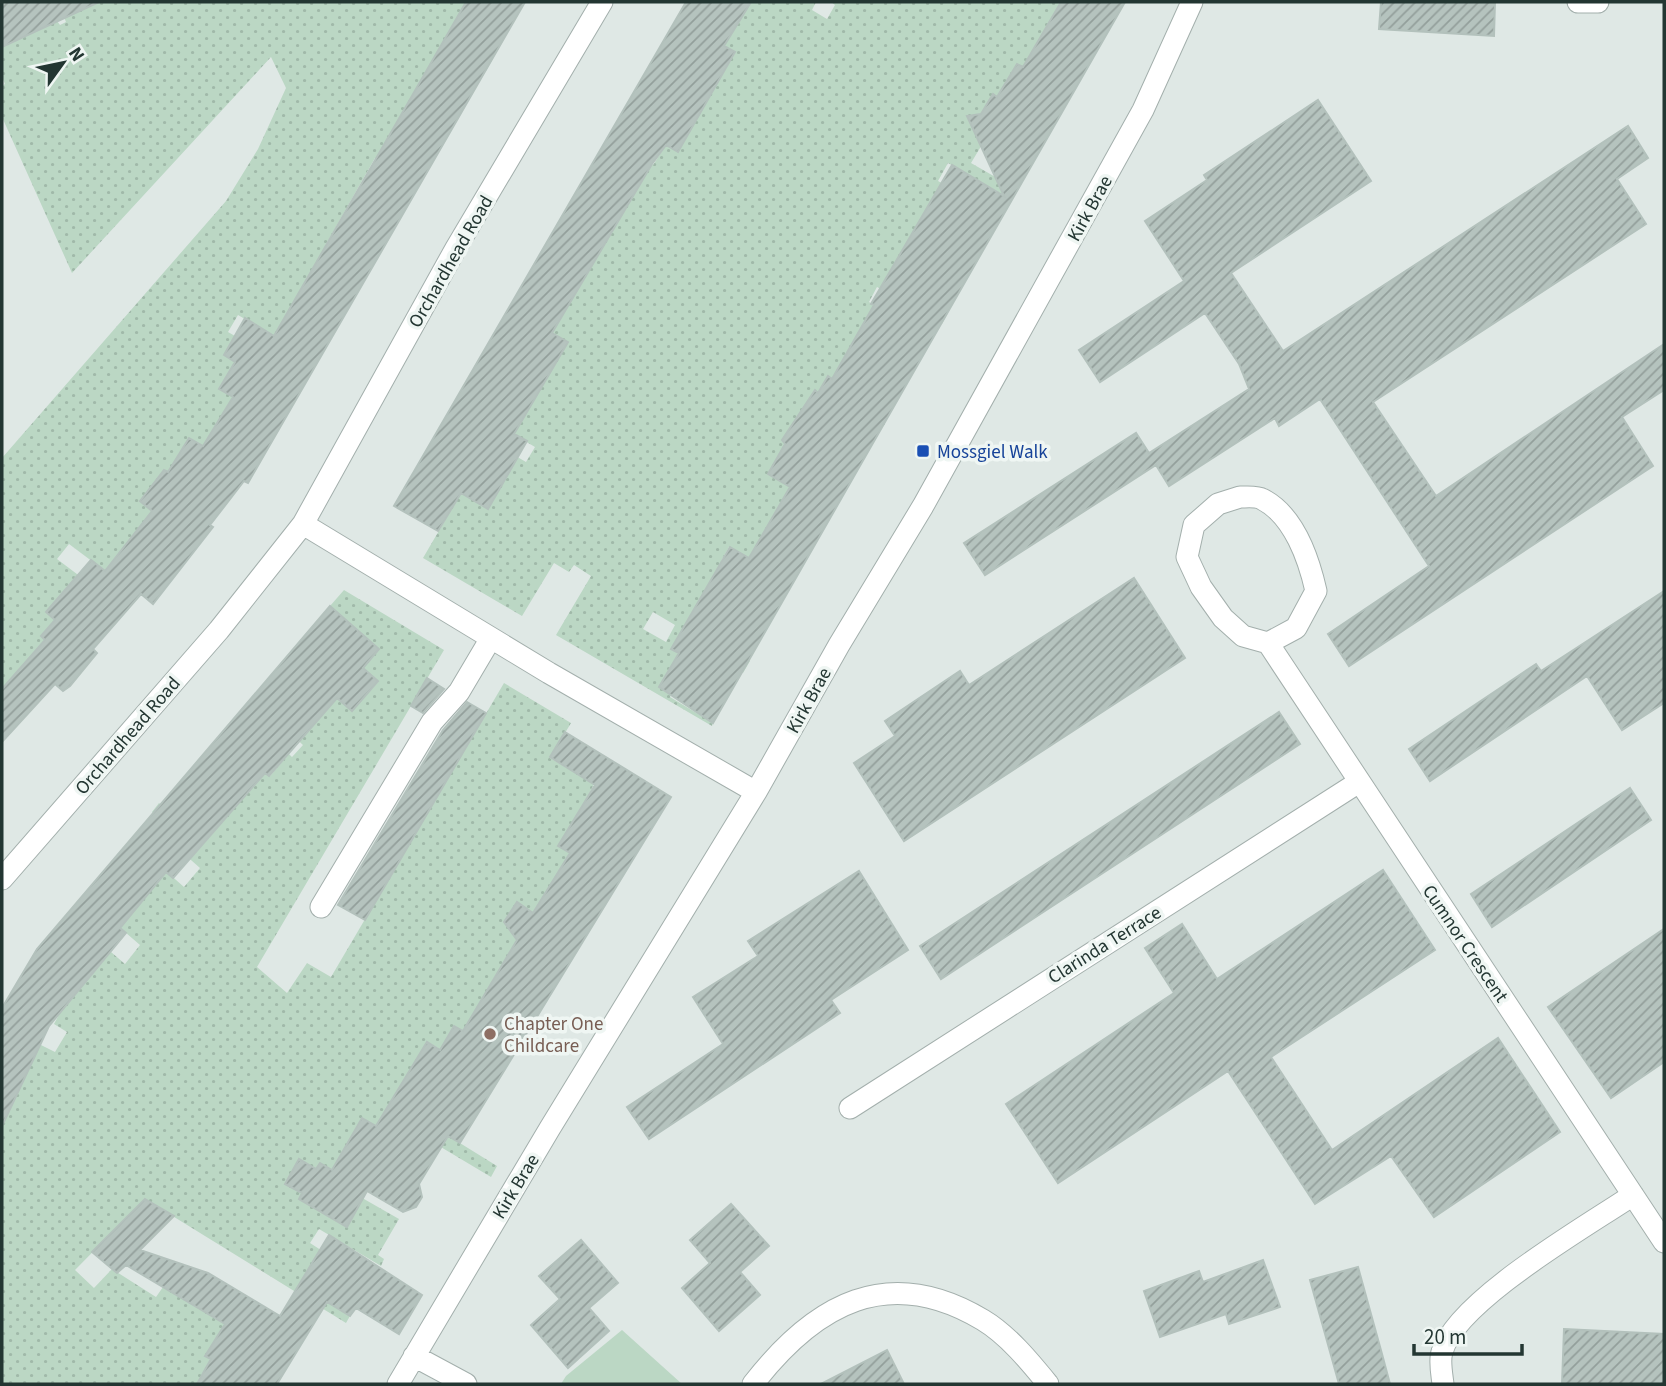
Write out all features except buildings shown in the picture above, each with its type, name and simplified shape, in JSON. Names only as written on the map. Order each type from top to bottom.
[{"type":"street","name":"Orchardhead Road","points":[[2,879],[219,631],[303,524],[456,248],[602,2]]},
{"type":"street","name":"Kirk Brae","points":[[398,1384],[756,792],[839,645],[923,506],[1137,122],[1192,2]]},
{"type":"street","points":[[1578,2],[1598,2]]},
{"type":"street","points":[[1240,497],[1261,498],[1282,515],[1308,557],[1316,591],[1296,628],[1268,643],[1242,636],[1223,618],[1201,587],[1187,556],[1194,525],[1218,503],[1240,497]]},
{"type":"street","points":[[303,524],[491,638],[756,792]]},
{"type":"street","points":[[321,907],[432,722],[459,692],[491,638]]},
{"type":"street","name":"Cumnor Crescent","points":[[1268,643],[1664,1242]]},
{"type":"street","name":"Clarinda Terrace","points":[[850,1108],[1359,782]]},
{"type":"street","points":[[1443,1384],[1441,1353],[1457,1323],[1485,1294],[1633,1195]]},
{"type":"street","points":[[753,1384],[773,1359],[813,1322],[849,1302],[881,1292],[930,1297],[984,1321],[1026,1358],[1048,1384]]},
{"type":"street","points":[[414,1356],[466,1384]]},
{"type":"green space","points":[[73,2],[466,2],[452,28],[496,53],[486,71],[443,46],[388,140],[431,166],[421,183],[375,158],[325,246],[368,271],[313,270],[274,336],[238,315],[228,332],[235,336],[224,355],[252,372],[230,370],[219,388],[239,401],[221,416],[203,446],[189,438],[178,455],[218,480],[152,511],[105,571],[69,544],[57,559],[126,611],[115,624],[79,593],[46,612],[55,620],[45,640],[25,717],[2,695],[2,458],[226,201],[258,149],[286,88],[271,57],[72,273],[2,117],[2,86],[5,84],[2,77],[2,47],[57,21],[60,25],[66,22],[60,8]]},
{"type":"green space","points":[[689,2],[703,2],[715,8],[719,2],[730,2],[745,11],[751,2],[816,2],[812,10],[827,19],[835,5],[831,2],[1061,3],[1006,103],[993,95],[985,108],[986,138],[971,163],[1018,190],[1012,200],[948,163],[938,181],[955,190],[936,223],[983,250],[977,262],[916,227],[887,279],[948,313],[942,324],[877,287],[869,302],[889,314],[866,320],[856,337],[847,387],[828,376],[822,388],[885,424],[881,429],[820,394],[799,429],[789,430],[782,440],[787,449],[841,497],[776,460],[768,474],[790,487],[749,558],[729,547],[721,561],[783,598],[694,628],[750,661],[743,673],[680,635],[672,649],[691,661],[670,697],[713,723],[712,726],[556,635],[591,576],[574,565],[569,572],[554,563],[522,616],[423,558],[461,493],[488,509],[502,448],[526,462],[535,447],[513,434],[524,382],[539,391],[553,368],[538,358],[563,218],[606,242],[643,179],[608,138],[653,165],[666,145],[678,152],[644,76],[651,62],[710,96],[735,53],[723,45]],"holes":[[[653,612],[675,625],[666,642],[643,629]]]},
{"type":"green space","points":[[344,590],[444,650],[257,967],[287,993],[307,963],[331,977],[504,683],[571,723],[550,758],[584,778],[600,753],[607,758],[586,800],[598,808],[584,832],[571,824],[558,846],[571,854],[559,872],[607,902],[599,913],[534,913],[517,903],[522,932],[492,981],[540,1010],[485,995],[463,1031],[454,1026],[448,1035],[496,1083],[428,1042],[392,1101],[497,1166],[491,1177],[419,1134],[387,1132],[362,1118],[332,1170],[320,1163],[316,1169],[299,1160],[285,1183],[302,1193],[299,1199],[339,1223],[357,1195],[399,1219],[378,1255],[384,1259],[381,1266],[319,1229],[310,1243],[327,1254],[319,1268],[312,1264],[304,1276],[307,1290],[350,1316],[346,1323],[145,1199],[75,1270],[94,1288],[112,1269],[156,1297],[163,1287],[197,1307],[228,1320],[206,1356],[211,1359],[201,1377],[213,1384],[2,1384],[2,1126],[25,1076],[2,1064],[8,1050],[2,1046],[2,1038],[34,1057],[41,1045],[55,1052],[67,1032],[54,1024],[64,1005],[51,975],[29,962],[37,948],[82,986],[111,952],[125,964],[140,945],[118,926],[167,872],[184,887],[200,868],[183,853],[190,844],[152,812],[159,803],[204,842],[228,740],[270,776],[289,754],[292,757],[303,745],[288,731],[309,673],[352,711],[378,682],[363,668],[379,649],[330,606]]},
{"type":"green space","points":[[622,1330],[682,1384],[561,1384],[566,1376]]},
{"type":"place","name":"Mossgiel Walk","points":[[923,451]]},
{"type":"place","name":"Chapter One Childcare","points":[[490,1034]]}]
